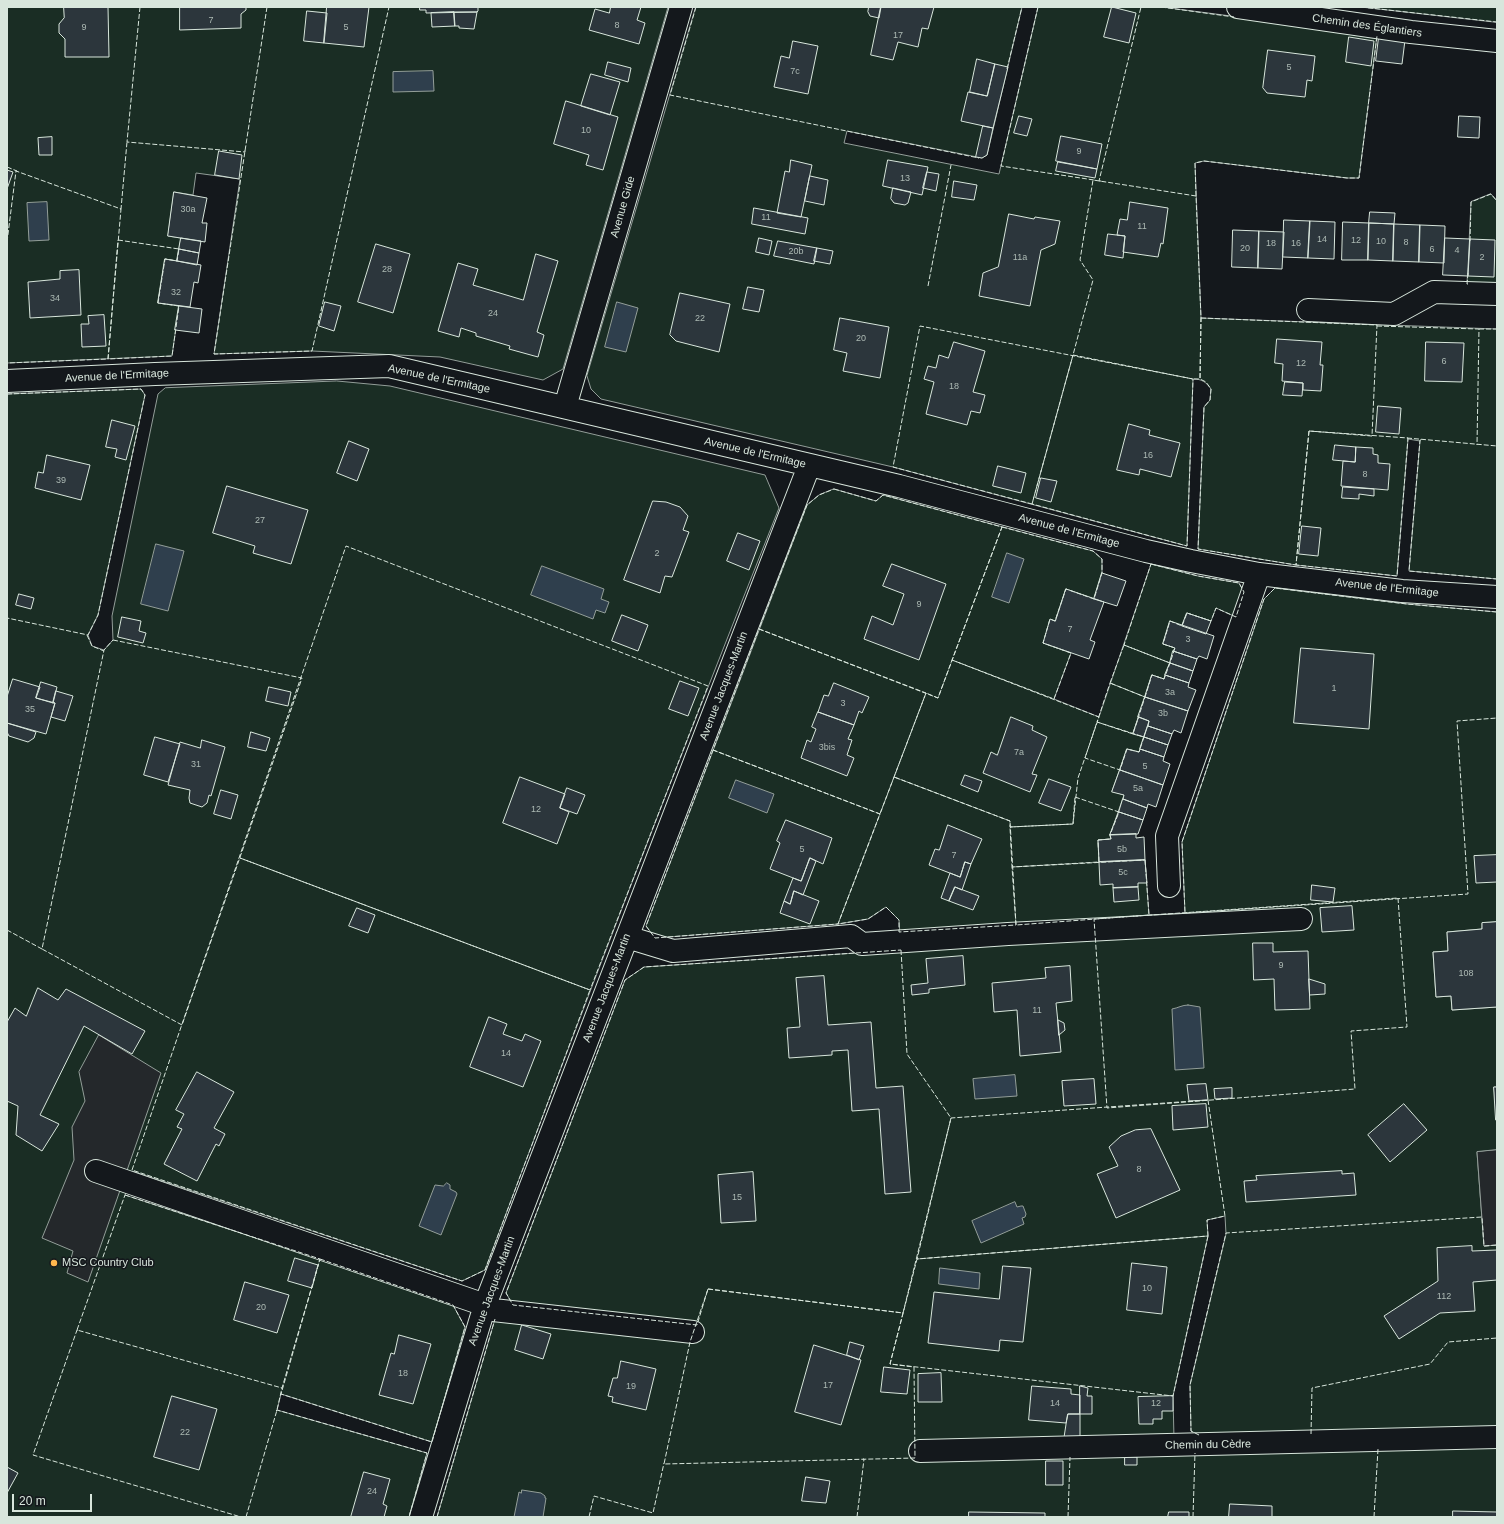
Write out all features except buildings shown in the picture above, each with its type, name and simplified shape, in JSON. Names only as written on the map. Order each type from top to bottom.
[{"type":"street","name":"Avenue Gide","points":[[565,407],[681,7]]},
{"type":"street","name":"Chemin des Églantiers","points":[[1238,7],[1412,32],[1497,42]]},
{"type":"street","points":[[1308,310],[1394,314],[1434,292],[1497,294]]},
{"type":"street","name":"Avenue de l'Ermitage","points":[[7,381],[163,373],[389,366],[952,500],[1146,552],[1259,574],[1402,591],[1497,597]]},
{"type":"street","name":"Avenue Jacques-Martin","points":[[420,1517],[485,1307],[809,466]]},
{"type":"street","points":[[1169,886],[1167,836],[1259,574]]},
{"type":"street","points":[[627,937],[673,951],[851,936],[862,944],[1008,934],[1301,919]]},
{"type":"street","points":[[96,1171],[485,1307],[693,1332]]},
{"type":"street","name":"Chemin du Cèdre","points":[[920,1452],[1497,1437]]},
{"type":"green space","points":[[7,7],[668,7],[563,369],[543,380],[440,357],[312,351],[214,354],[240,179],[196,173],[193,195],[174,192],[168,236],[181,238],[177,261],[165,259],[158,303],[179,306],[172,356],[7,363]]},
{"type":"green space","points":[[696,7],[1022,7],[987,155],[982,158],[847,131],[844,143],[999,174],[1038,7],[1162,7],[1377,35],[1359,178],[1347,178],[1204,161],[1195,163],[1201,318],[1497,329],[1497,579],[1409,571],[1420,441],[1408,439],[1397,576],[1296,565],[1198,549],[1204,407],[1210,400],[1211,389],[1201,380],[1193,379],[1187,546],[893,467],[601,399],[591,389],[587,376]]},
{"type":"green space","points":[[1361,7],[1497,7],[1497,22]]},
{"type":"green space","points":[[1491,194],[1497,201],[1497,285],[1467,284],[1471,202]]},
{"type":"green space","points":[[337,381],[390,386],[765,475],[779,508],[630,888],[485,1270],[462,1281],[132,1171],[125,1195],[320,1259],[453,1305],[465,1327],[432,1442],[281,1394],[277,1410],[427,1453],[409,1517],[7,1517],[7,394],[141,389],[145,395],[98,615],[88,635],[92,646],[104,650],[113,640],[112,616],[158,394],[165,388]]},
{"type":"green space","points":[[834,489],[876,501],[883,495],[1093,551],[1102,559],[1102,573],[1094,599],[1066,589],[1055,621],[1043,643],[1071,653],[1054,699],[1099,717],[1151,564],[1198,576],[1239,583],[1244,592],[1236,617],[1216,608],[1211,621],[1187,613],[1182,626],[1170,622],[1163,643],[1175,648],[1164,679],[1152,675],[1133,733],[1144,737],[1139,752],[1127,749],[1112,791],[1124,795],[1110,835],[1111,839],[1098,840],[1099,863],[1145,860],[1149,915],[1185,913],[1182,842],[1264,599],[1275,588],[1407,604],[1497,612],[1497,922],[1482,923],[1482,929],[1447,932],[1448,951],[1433,952],[1436,997],[1451,996],[1452,1010],[1497,1007],[1497,1087],[1494,1087],[1497,1120],[1497,1150],[1477,1152],[1484,1246],[1497,1245],[1497,1431],[1206,1439],[1191,1431],[1190,1385],[1226,1234],[1225,1216],[1207,1220],[1208,1236],[1173,1396],[1174,1439],[1497,1444],[1497,1517],[437,1517],[495,1319],[513,1305],[506,1293],[625,980],[644,967],[901,950],[899,920],[886,907],[868,919],[838,924],[655,938],[646,926],[807,505],[819,495]]},
{"type":"shaded area","points":[[99,1035],[161,1073],[88,1282],[67,1273],[73,1251],[42,1238],[74,1160],[72,1127],[85,1101],[79,1072]]},
{"type":"shaded area","points":[[1497,1150],[1497,1245],[1484,1246],[1477,1152]]},
{"type":"water","points":[[433,71],[434,91],[393,92],[393,72]]},
{"type":"water","points":[[47,202],[49,240],[29,241],[27,203]]},
{"type":"water","points":[[617,302],[638,308],[626,352],[605,347]]},
{"type":"water","points":[[156,544],[184,551],[168,611],[141,604]]},
{"type":"water","points":[[1007,553],[1024,559],[1009,603],[992,597]]},
{"type":"water","points":[[542,566],[604,589],[601,599],[609,602],[605,613],[596,610],[593,619],[531,595]]},
{"type":"water","points":[[736,780],[774,794],[767,813],[729,798]]},
{"type":"water","points":[[1188,1005],[1200,1007],[1204,1068],[1175,1070],[1172,1009]]},
{"type":"water","points":[[1015,1075],[1017,1096],[975,1099],[973,1079]]},
{"type":"water","points":[[447,1183],[450,1185],[450,1189],[457,1194],[441,1235],[419,1226],[435,1185],[443,1186]]},
{"type":"water","points":[[1015,1202],[1017,1207],[1023,1206],[1026,1214],[1025,1217],[1022,1218],[1024,1224],[981,1243],[972,1221]]},
{"type":"water","points":[[940,1268],[980,1273],[979,1289],[939,1284]]},
{"type":"water","points":[[522,1490],[541,1493],[545,1496],[543,1517],[514,1517],[519,1492],[521,1493]]},
{"type":"fence","points":[[140,7],[127,142],[245,152],[245,150]]},
{"type":"fence","points":[[267,7],[214,354],[312,351],[389,7]]},
{"type":"fence","points":[[696,7],[670,95],[979,158]]},
{"type":"fence","points":[[1007,69],[1022,7]]},
{"type":"fence","points":[[1038,7],[1001,166],[1094,180]]},
{"type":"fence","points":[[1101,181],[1099,181],[1141,7]]},
{"type":"fence","points":[[1161,7],[1234,17]]},
{"type":"fence","points":[[1361,7],[1497,22]]},
{"type":"fence","points":[[1196,196],[1195,163],[1204,161],[1347,178],[1359,178],[1377,36]]},
{"type":"fence","points":[[120,209],[127,142]]},
{"type":"fence","points":[[928,286],[951,165]]},
{"type":"fence","points":[[7,167],[17,171]]},
{"type":"fence","points":[[7,242],[16,171],[121,209],[108,359],[7,363]]},
{"type":"fence","points":[[1073,355],[1032,504],[893,467],[920,326],[1193,379],[1200,379],[1201,318],[1196,196],[1093,180],[1080,260],[1093,280],[1073,355]]},
{"type":"fence","points":[[1470,241],[1471,202],[1491,194],[1497,201]]},
{"type":"fence","points":[[118,240],[179,249],[177,261],[165,259],[158,303],[179,306],[172,356],[108,359],[118,240]]},
{"type":"fence","points":[[1468,273],[1468,284]]},
{"type":"fence","points":[[1201,318],[1377,325],[1372,436],[1309,431],[1296,565],[1198,549],[1204,407],[1210,400],[1211,389],[1206,382],[1200,379],[1201,318]]},
{"type":"fence","points":[[1377,326],[1479,329],[1477,445]]},
{"type":"fence","points":[[1479,329],[1497,329]]},
{"type":"fence","points":[[1073,355],[1193,379],[1187,546],[1032,504],[1073,355]]},
{"type":"fence","points":[[7,394],[141,389],[145,395],[98,615],[88,635],[7,618]]},
{"type":"fence","points":[[1309,431],[1408,438],[1397,576],[1296,565],[1309,431]]},
{"type":"fence","points":[[1407,438],[1497,446]]},
{"type":"fence","points":[[1421,440],[1409,571],[1497,579]]},
{"type":"fence","points":[[834,489],[876,501],[883,495],[1002,527],[938,698],[759,629],[807,505],[819,495],[834,489]]},
{"type":"fence","points":[[1002,527],[1093,551],[1102,559],[1102,573],[1094,599],[1066,589],[1055,621],[1050,619],[1043,643],[1071,653],[1054,699],[952,660],[1002,527]]},
{"type":"fence","points":[[240,858],[590,990],[485,1270],[462,1281],[132,1170],[346,546],[708,686],[590,990],[240,858]]},
{"type":"fence","points":[[1151,564],[1198,576],[1239,583],[1244,592],[1236,617],[1216,608],[1211,621],[1187,613],[1182,626],[1170,621],[1163,644],[1175,648],[1170,663],[1124,645],[1151,564]]},
{"type":"fence","points":[[1497,612],[1407,604],[1275,588],[1264,599],[1182,842],[1185,913],[1468,894],[1457,721],[1497,718]]},
{"type":"fence","points":[[759,629],[926,693],[880,814],[713,750],[759,629]]},
{"type":"fence","points":[[87,635],[92,646],[104,651]]},
{"type":"fence","points":[[113,640],[302,678],[182,1025],[42,949],[104,650],[113,640]]},
{"type":"fence","points":[[1124,645],[1170,663],[1164,679],[1152,675],[1145,697],[1110,683],[1124,645]]},
{"type":"fence","points":[[952,660],[1099,717],[1078,778],[1073,824],[1010,827],[1010,821],[894,777],[926,693],[938,698],[952,660]]},
{"type":"fence","points":[[1110,683],[1145,697],[1133,734],[1097,722],[1110,683]]},
{"type":"fence","points":[[1097,722],[1144,737],[1139,752],[1127,749],[1120,770],[1085,758],[1097,722]]},
{"type":"fence","points":[[713,750],[880,814],[838,924],[655,938],[646,926],[713,750]]},
{"type":"fence","points":[[894,777],[1010,821],[1016,925],[899,932],[899,920],[886,907],[868,919],[838,924],[894,777]]},
{"type":"fence","points":[[1075,797],[1119,812],[1110,835],[1111,839],[1098,840],[1099,862],[1012,867],[1010,827],[1073,824],[1075,797]]},
{"type":"fence","points":[[1145,860],[1149,915],[1016,925],[1012,867],[1145,860]]},
{"type":"fence","points":[[1398,898],[1407,1027],[1351,1031],[1355,1089],[1107,1108],[1094,919],[1398,898]]},
{"type":"fence","points":[[7,930],[42,949]]},
{"type":"fence","points":[[901,950],[907,1054],[951,1118],[903,1313],[708,1289],[697,1325],[513,1305],[506,1293],[625,980],[644,967],[901,950]]},
{"type":"fence","points":[[1208,1100],[1225,1216],[1207,1220],[1208,1236],[917,1259],[951,1118],[1208,1100]]},
{"type":"fence","points":[[125,1195],[320,1259],[282,1388],[77,1330],[125,1195]]},
{"type":"fence","points":[[1199,1435],[1191,1431],[1190,1385],[1226,1233],[1482,1217],[1484,1246],[1497,1245]]},
{"type":"fence","points":[[1208,1236],[1173,1396],[890,1364],[917,1259],[1208,1236]]},
{"type":"fence","points":[[320,1259],[453,1305],[465,1327],[432,1442],[281,1394],[320,1259]]},
{"type":"fence","points":[[708,1289],[903,1313],[890,1364],[914,1367],[915,1458],[664,1464],[690,1342],[708,1289]]},
{"type":"fence","points":[[437,1517],[495,1319]]},
{"type":"fence","points":[[78,1330],[33,1455],[241,1517]]},
{"type":"fence","points":[[1311,1434],[1312,1388],[1430,1364],[1448,1342],[1497,1338]]},
{"type":"fence","points":[[246,1517],[282,1388]]},
{"type":"fence","points":[[276,1411],[277,1410],[427,1453],[409,1517]]},
{"type":"fence","points":[[1374,1517],[1378,1449]]},
{"type":"fence","points":[[1193,1517],[1195,1453]]},
{"type":"fence","points":[[1068,1517],[1070,1457]]},
{"type":"fence","points":[[857,1517],[863,1459]]},
{"type":"fence","points":[[589,1517],[594,1496],[653,1513],[664,1463]]},
{"type":"place","name":"MSC Country Club","points":[[54,1263]]}]
